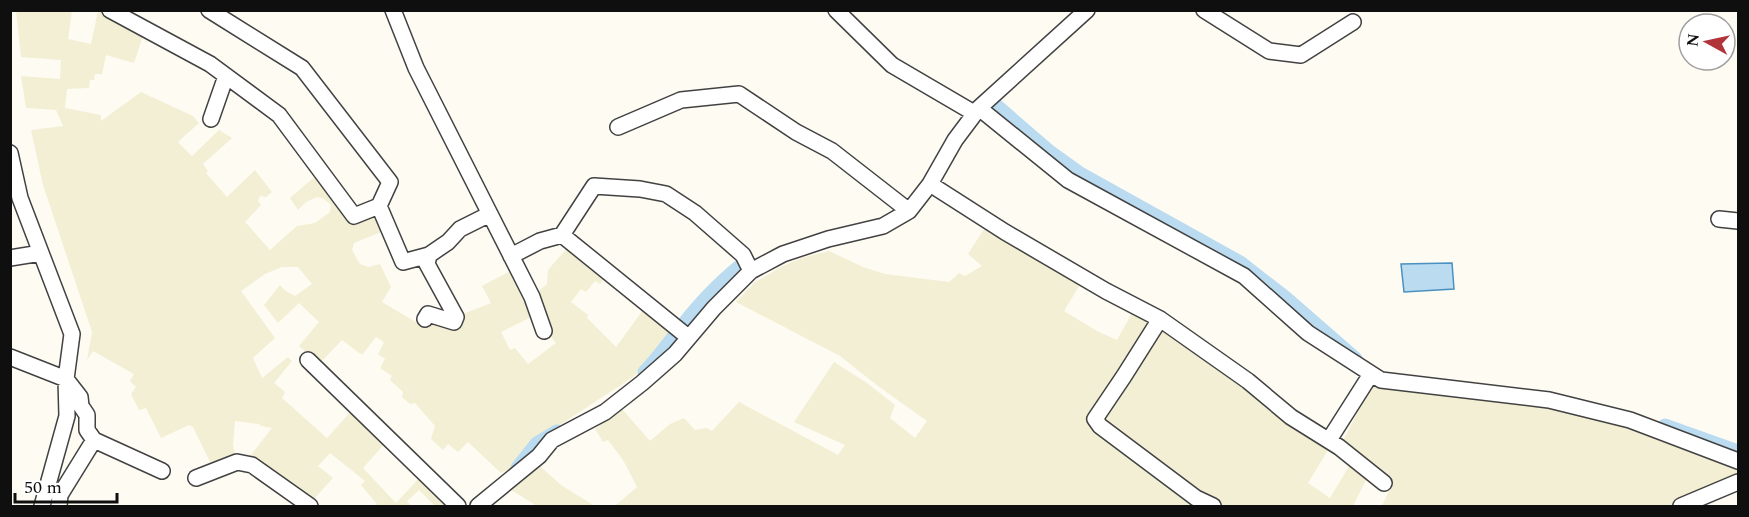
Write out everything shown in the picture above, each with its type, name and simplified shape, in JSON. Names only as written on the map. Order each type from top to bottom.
[{"type":"street","points":[[110,10],[210,64],[279,115],[354,216],[379,206],[390,182],[302,68],[209,10]]},
{"type":"street","points":[[393,10],[416,68],[532,297],[544,330]]},
{"type":"street","points":[[836,10],[891,65],[977,110],[1068,180],[1244,276],[1308,333],[1381,380],[1550,400],[1630,420],[1738,461]]},
{"type":"street","points":[[1204,10],[1269,51],[1301,55],[1353,22]]},
{"type":"street","points":[[478,507],[539,456],[552,440],[605,412],[642,383],[675,354],[683,333],[752,271],[783,254],[812,244],[883,226],[909,211],[930,184],[955,140],[977,110],[1084,11]]},
{"type":"street","points":[[211,119],[226,76]]},
{"type":"street","points":[[618,127],[681,100],[739,94],[796,132],[832,152],[909,211]]},
{"type":"street","points":[[10,153],[15,198],[41,253],[72,334],[66,379],[68,416],[42,507]]},
{"type":"street","points":[[930,184],[1005,232],[1106,291],[1160,318],[1248,381],[1291,417],[1329,440],[1384,483]]},
{"type":"street","points":[[511,256],[540,241],[562,235],[594,186],[666,194],[695,213],[743,255],[752,271]]},
{"type":"street","points":[[379,206],[403,262],[429,255],[448,242],[460,229],[490,214]]},
{"type":"street","points":[[1719,219],[1738,221]]},
{"type":"street","points":[[562,235],[683,333]]},
{"type":"street","points":[[10,258],[41,253]]},
{"type":"street","points":[[425,320],[428,314],[454,322],[456,317],[427,264],[429,255]]},
{"type":"street","points":[[1160,318],[1095,419],[1100,426],[1188,492],[1213,507]]},
{"type":"street","points":[[10,357],[66,379],[80,396],[81,406],[87,415],[87,430],[94,440],[162,471]]},
{"type":"street","points":[[308,360],[458,507]]},
{"type":"street","points":[[1329,440],[1371,374]]},
{"type":"street","points":[[58,507],[60,495],[94,440]]},
{"type":"street","points":[[196,478],[237,462],[252,465],[309,507]]},
{"type":"street","points":[[1681,507],[1738,482]]},
{"type":"shaded area","points":[[16,11],[72,11],[68,39],[91,44],[98,11],[103,11],[144,33],[134,63],[106,55],[102,74],[95,74],[94,80],[90,80],[89,88],[67,89],[65,108],[101,115],[101,121],[141,92],[193,116],[199,123],[178,142],[192,156],[219,130],[232,138],[203,164],[208,171],[206,173],[227,197],[255,170],[272,192],[266,197],[260,196],[258,201],[261,205],[245,222],[270,250],[297,226],[315,223],[330,212],[331,205],[324,199],[317,197],[306,202],[298,210],[290,198],[318,174],[353,219],[377,211],[386,230],[354,243],[352,250],[360,264],[369,267],[380,264],[391,287],[382,302],[424,327],[432,317],[463,314],[491,303],[482,286],[514,269],[533,316],[501,332],[510,350],[515,348],[528,364],[556,343],[546,331],[534,295],[547,284],[548,270],[568,247],[605,277],[600,284],[595,281],[586,292],[581,289],[571,302],[588,315],[587,318],[616,347],[646,306],[676,331],[657,356],[633,377],[540,438],[514,467],[501,473],[468,442],[458,452],[448,444],[443,450],[431,439],[435,426],[415,403],[410,404],[402,397],[403,392],[390,380],[392,376],[380,368],[385,359],[378,354],[384,342],[376,337],[362,355],[342,340],[319,364],[299,346],[319,322],[299,303],[278,323],[264,305],[280,285],[295,296],[312,284],[298,267],[282,267],[265,274],[241,291],[275,338],[253,358],[262,378],[288,357],[292,361],[274,383],[285,392],[282,398],[327,438],[354,408],[387,441],[363,468],[396,503],[423,474],[457,506],[435,506],[419,490],[407,501],[411,506],[376,506],[377,504],[361,485],[365,481],[330,453],[318,466],[333,478],[313,500],[250,456],[272,428],[259,424],[235,421],[233,445],[236,459],[210,462],[193,427],[189,425],[161,438],[146,408],[139,410],[131,394],[136,387],[130,381],[134,374],[93,351],[87,360],[92,332],[43,185],[31,130],[63,126],[56,110],[26,108],[21,76],[60,79],[61,60],[21,57]]},
{"type":"shaded area","points":[[986,226],[1081,283],[1064,311],[1097,331],[1117,340],[1133,311],[1154,322],[1115,385],[1086,420],[1203,506],[615,506],[637,487],[623,460],[608,440],[603,442],[595,429],[622,409],[650,441],[670,424],[684,418],[695,430],[707,428],[712,431],[739,402],[838,455],[845,445],[794,422],[834,362],[867,383],[895,405],[890,418],[915,438],[927,421],[840,356],[736,302],[754,283],[779,268],[801,258],[829,251],[863,267],[885,274],[949,282],[959,273],[965,276],[982,266],[968,254]]},
{"type":"shaded area","points":[[1160,325],[1330,447],[1308,483],[1330,498],[1351,463],[1373,478],[1366,480],[1353,506],[1220,506],[1186,486],[1102,420]]},
{"type":"shaded area","points":[[1373,382],[1585,412],[1669,438],[1738,466],[1738,475],[1675,506],[1382,506],[1389,491],[1387,482],[1342,443]]},
{"type":"shaded area","points":[[540,466],[561,485],[595,506],[537,506],[511,490]]},
{"type":"water","points":[[1452,263],[1454,289],[1404,292],[1401,264]]},
{"type":"waterway","points":[[996,106],[1048,151],[1080,174],[1240,263],[1285,298],[1355,359]]},
{"type":"waterway","points":[[645,372],[698,307],[742,265]]},
{"type":"waterway","points":[[1665,426],[1738,452]]},
{"type":"waterway","points":[[518,468],[537,444],[557,432]]}]
